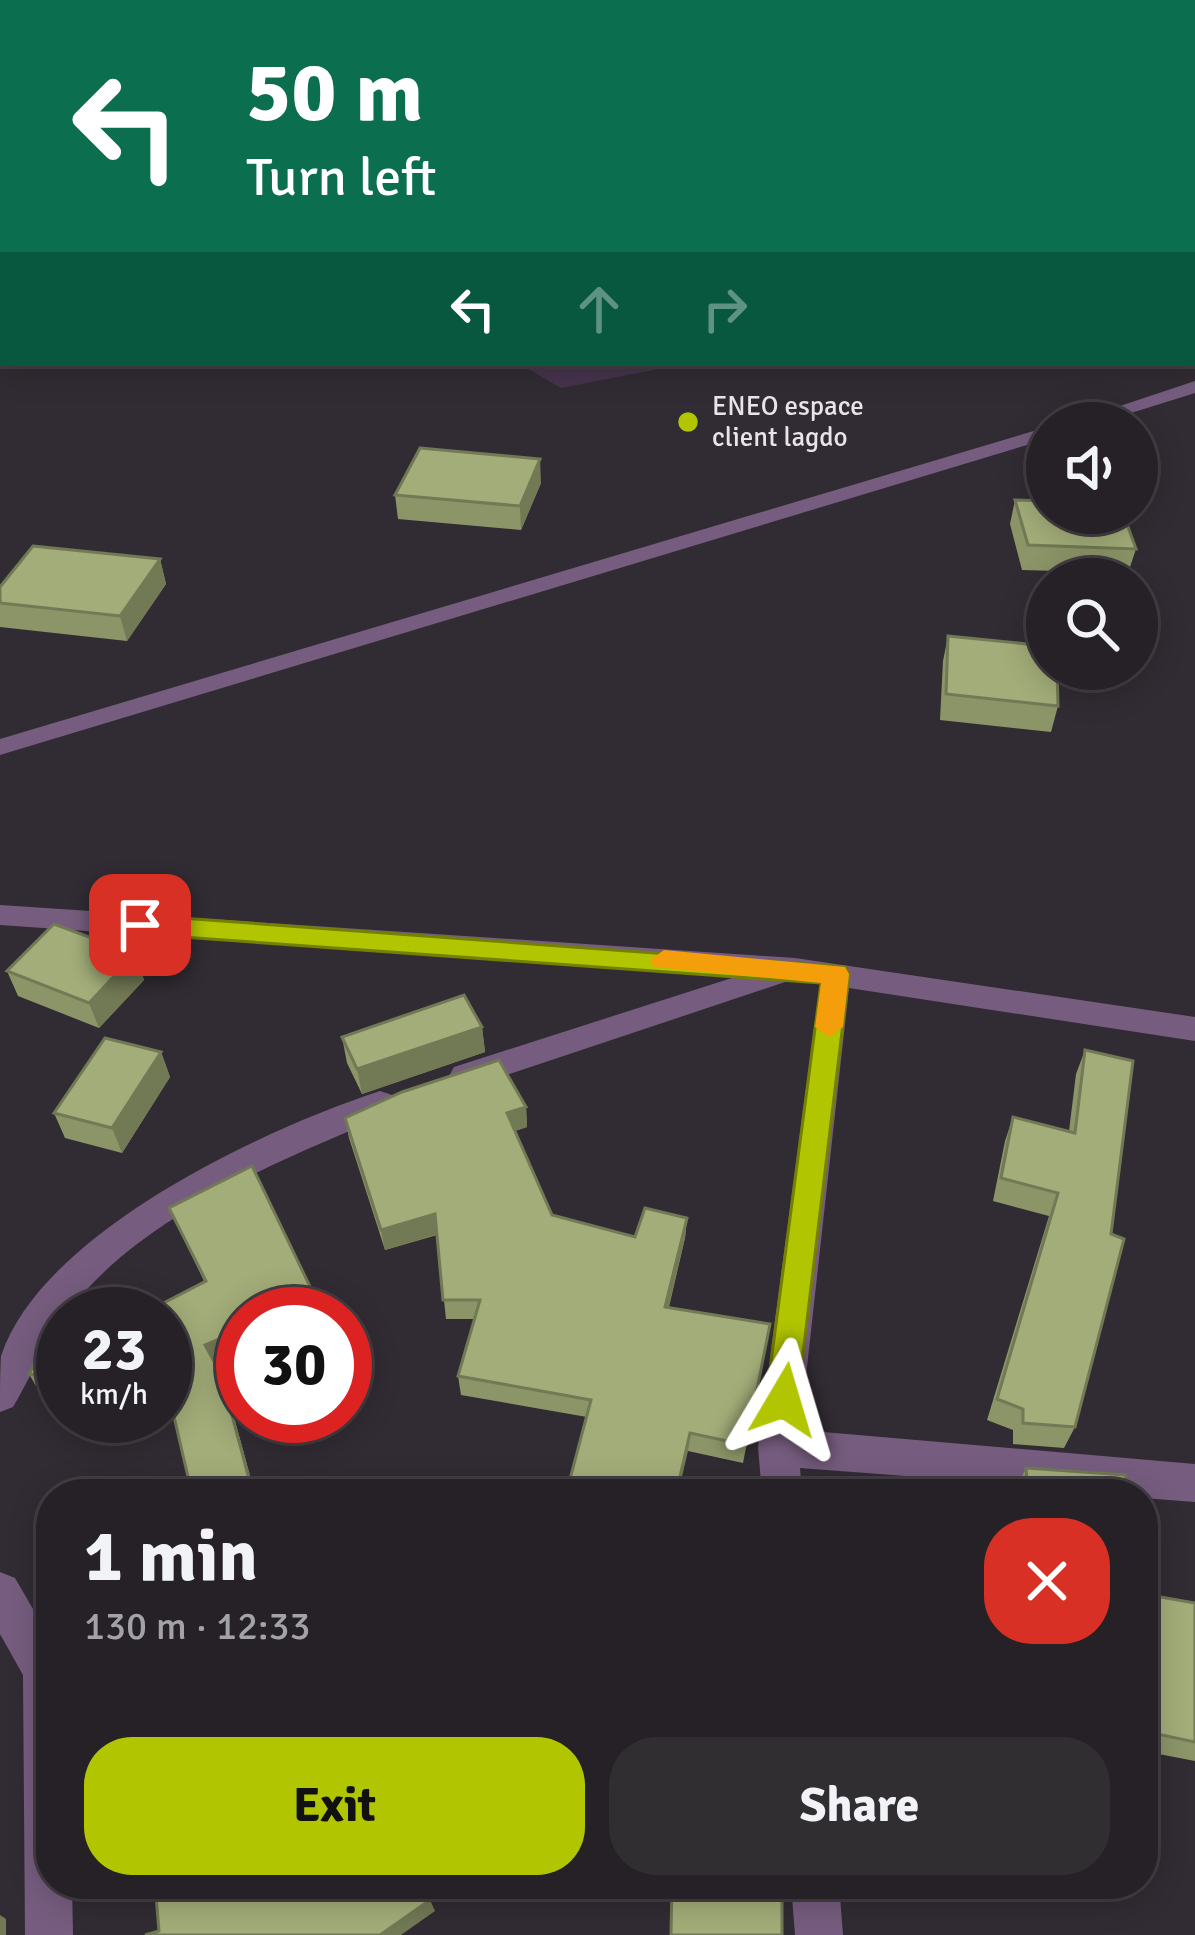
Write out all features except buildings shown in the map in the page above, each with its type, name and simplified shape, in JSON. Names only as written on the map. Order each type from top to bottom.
[{"type":"street","points":[[1146,402],[1195,387]]},
{"type":"street","points":[[0,747],[1026,439]]},
{"type":"street","points":[[0,915],[795,969],[1195,1029]]},
{"type":"street","points":[[0,1394],[50,1309],[122,1237],[179,1196],[267,1152],[426,1088],[795,969]]},
{"type":"street","points":[[781,1479],[778,1447],[836,974]]},
{"type":"street","points":[[778,1447],[1149,1479]]},
{"type":"street","points":[[1158,1480],[1195,1483]]},
{"type":"street","points":[[0,1592],[36,1655]]},
{"type":"street","points":[[48,1899],[49,1935]]},
{"type":"street","points":[[816,1899],[819,1935]]},
{"type":"shaded area","points":[[523,366],[674,366],[561,388]]},
{"type":"slow traffic","points":[[664,960],[836,974],[829,1027]]},
{"type":"place","name":"ENEO espace client lagdo","points":[[688,422]]},
{"type":"route","points":[[140,925],[836,974],[784,1400]]}]
